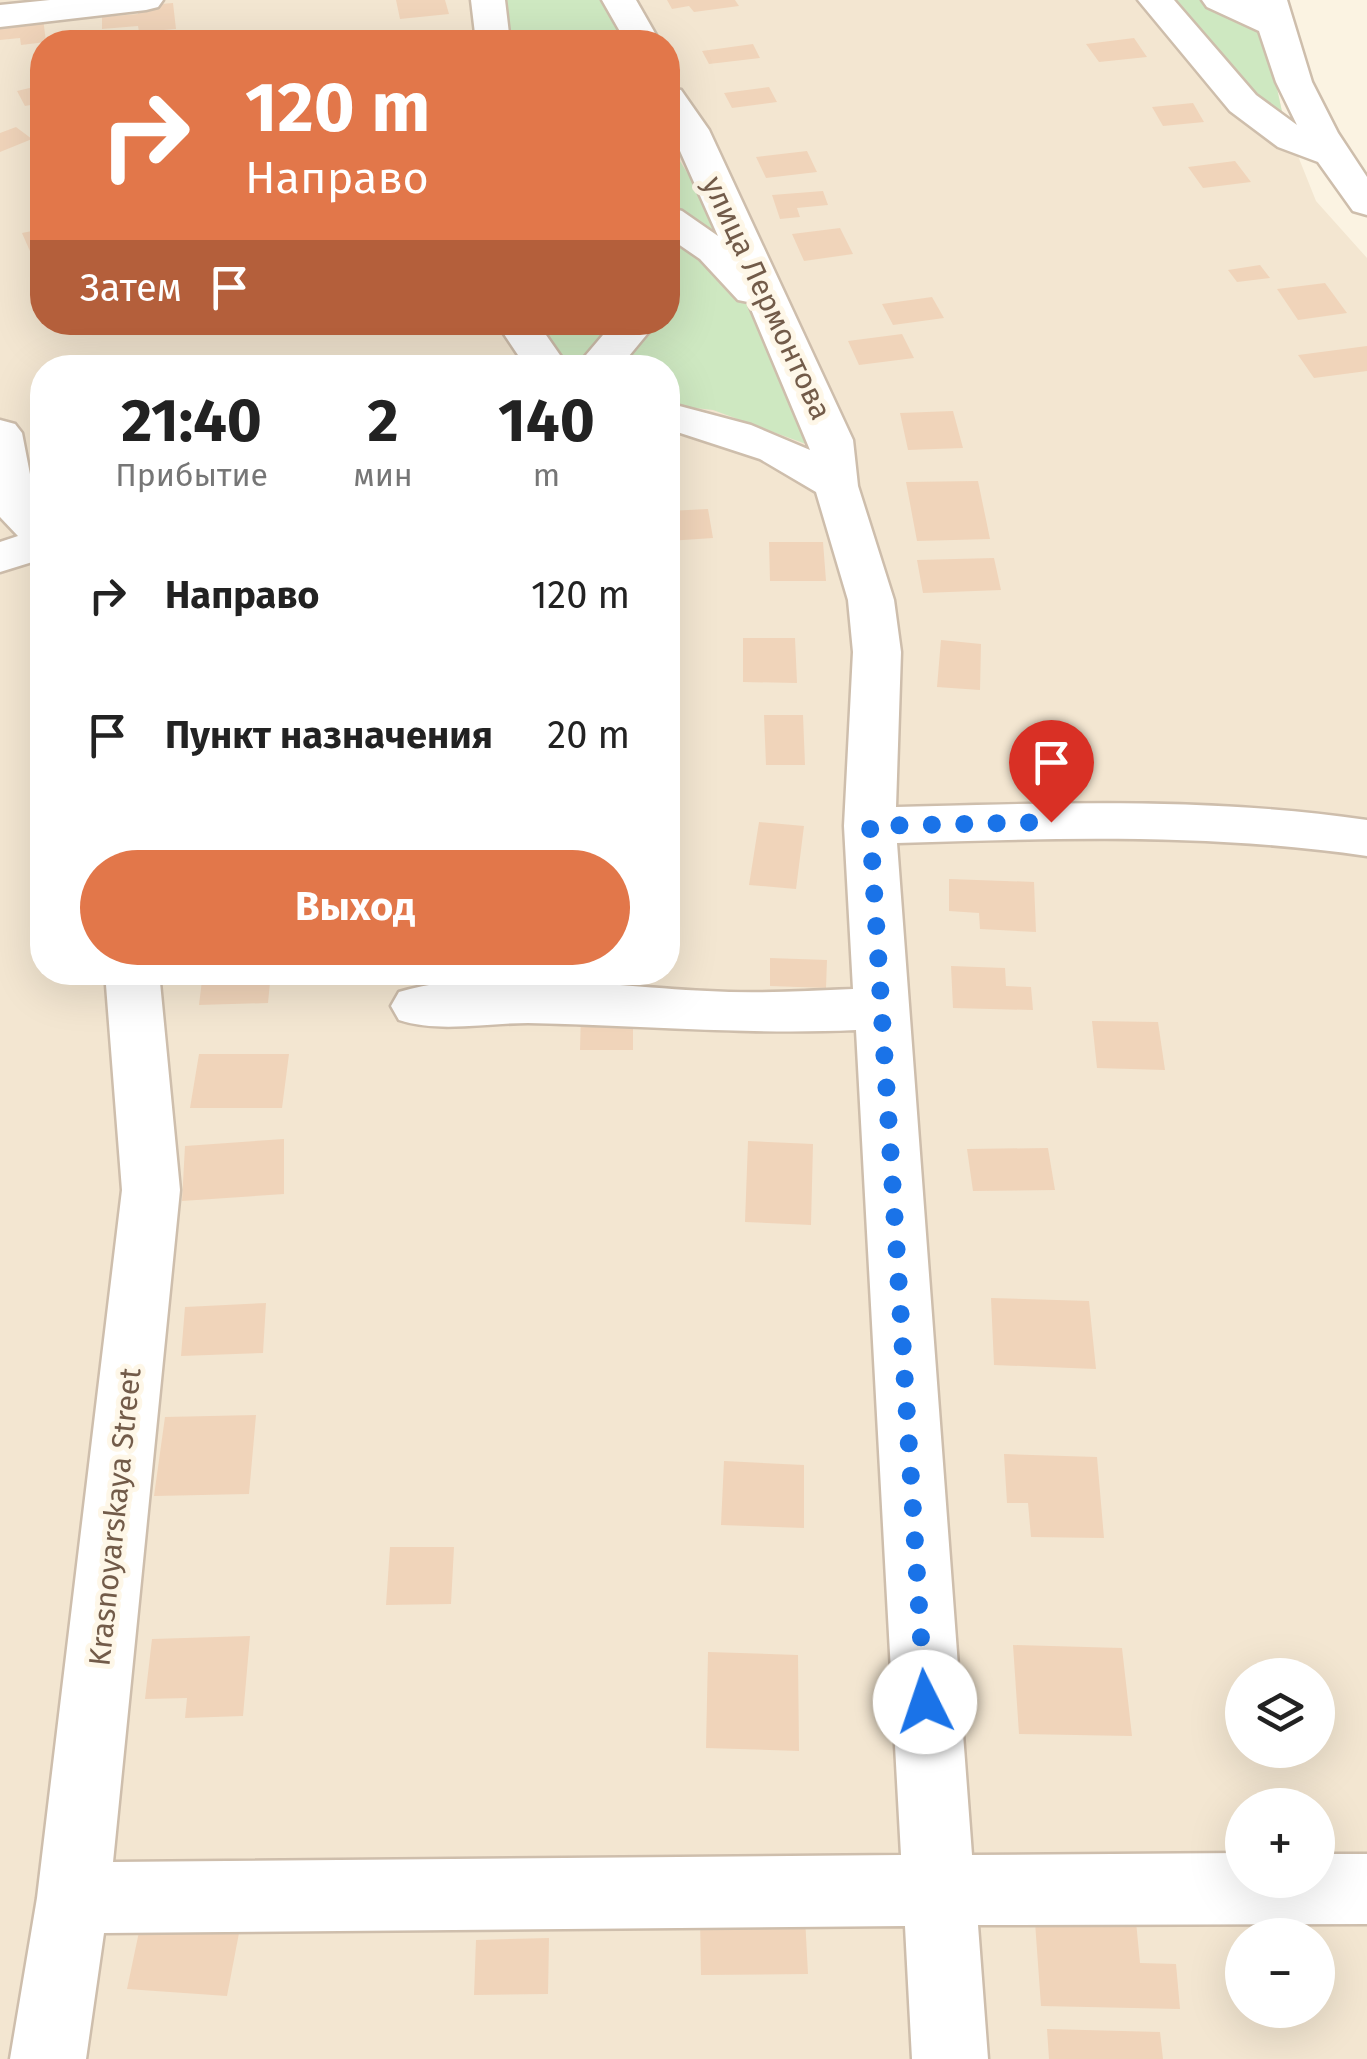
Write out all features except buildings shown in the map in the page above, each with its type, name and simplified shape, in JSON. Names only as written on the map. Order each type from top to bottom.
[{"type":"street","points":[[0,16],[146,0]]},
{"type":"street","points":[[488,0],[492,30]]},
{"type":"street","points":[[1155,0],[1255,114],[1291,140],[1332,154]]},
{"type":"street","points":[[1219,0],[1273,13],[1290,73],[1332,154],[1367,203]]},
{"type":"street","name":"улица Лермонтова","points":[[680,115],[831,440],[836,486],[871,600],[877,652],[870,826],[950,2059]]},
{"type":"street","points":[[680,225],[714,251],[776,319]]},
{"type":"street","points":[[607,355],[625,335]]},
{"type":"street","points":[[680,419],[760,441],[795,456],[836,486]]},
{"type":"street","points":[[0,433],[13,504],[30,522]]},
{"type":"street","points":[[0,558],[30,547]]},
{"type":"street","points":[[870,826],[1088,821],[1218,824],[1367,838]]},
{"type":"street","name":"Krasnoyarskaya Street","points":[[48,2059],[73,1898],[150,1190],[133,985]]},
{"type":"street","points":[[418,1006],[490,1000],[744,1013],[881,1008]]},
{"type":"street","points":[[73,1898],[475,1897],[938,1888],[1367,1889]]},
{"type":"shaded area","points":[[0,0],[1258,0],[1284,121],[1316,201],[1367,258],[1367,2059],[0,2059]]},
{"type":"green space","points":[[499,0],[602,0],[620,30],[503,30]]},
{"type":"green space","points":[[1168,0],[1258,0],[1284,121],[1250,96]]},
{"type":"green space","points":[[680,161],[728,238],[806,444],[713,410],[680,406],[680,355],[546,355],[538,335],[680,335]]},
{"type":"route","points":[[925,1702],[870,826],[1051,822]]}]
